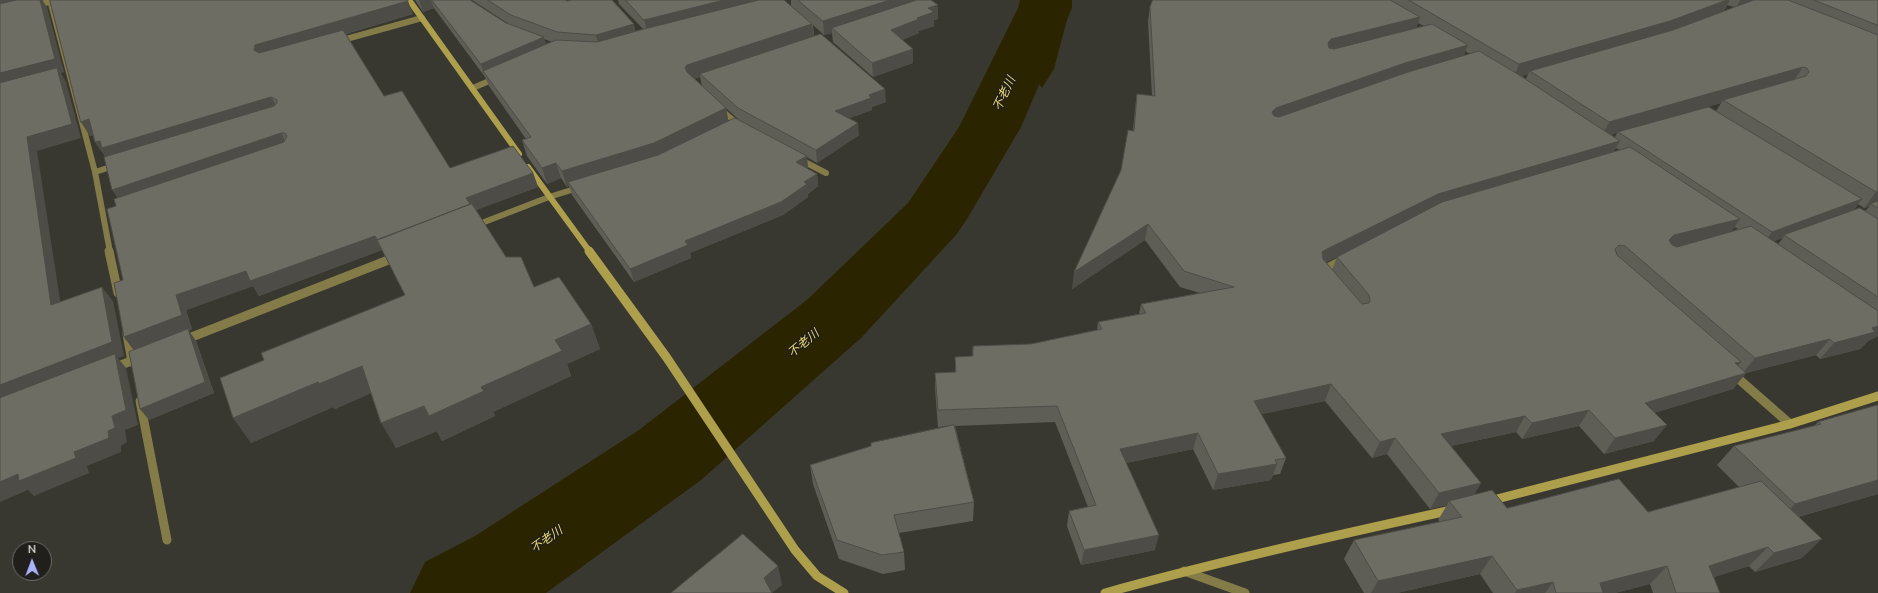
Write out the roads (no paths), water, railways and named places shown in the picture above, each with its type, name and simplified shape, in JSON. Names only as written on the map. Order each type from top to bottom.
[{"type":"street","points":[[29,7],[52,0],[65,77],[95,172],[106,214],[119,299]]},
{"type":"street","points":[[409,0],[549,197],[667,358],[799,555],[817,576],[844,593]]},
{"type":"street","points":[[332,43],[422,18]]},
{"type":"street","points":[[473,88],[502,76]]},
{"type":"street","points":[[715,104],[737,125],[744,129]]},
{"type":"street","points":[[730,128],[737,125]]},
{"type":"street","points":[[792,155],[826,173]]},
{"type":"street","points":[[95,172],[125,162]]},
{"type":"street","points":[[467,229],[549,197],[586,186]]},
{"type":"street","points":[[177,343],[408,252]]},
{"type":"street","points":[[1331,282],[1322,271],[1350,257]]},
{"type":"street","points":[[124,322],[133,364]]},
{"type":"street","points":[[103,372],[133,364],[147,354]]},
{"type":"street","points":[[1724,366],[1790,424]]},
{"type":"street","points":[[138,392],[166,540]]},
{"type":"street","points":[[1482,502],[1790,424],[1878,396]]},
{"type":"street","points":[[1105,593],[1183,571],[1282,547],[1420,518],[1459,508]]},
{"type":"street","points":[[1183,571],[1245,593]]},
{"type":"waterway","name":"不老川","points":[[459,593],[509,566],[670,455],[835,318],[932,219],[990,127],[1045,8],[1046,0]]}]
